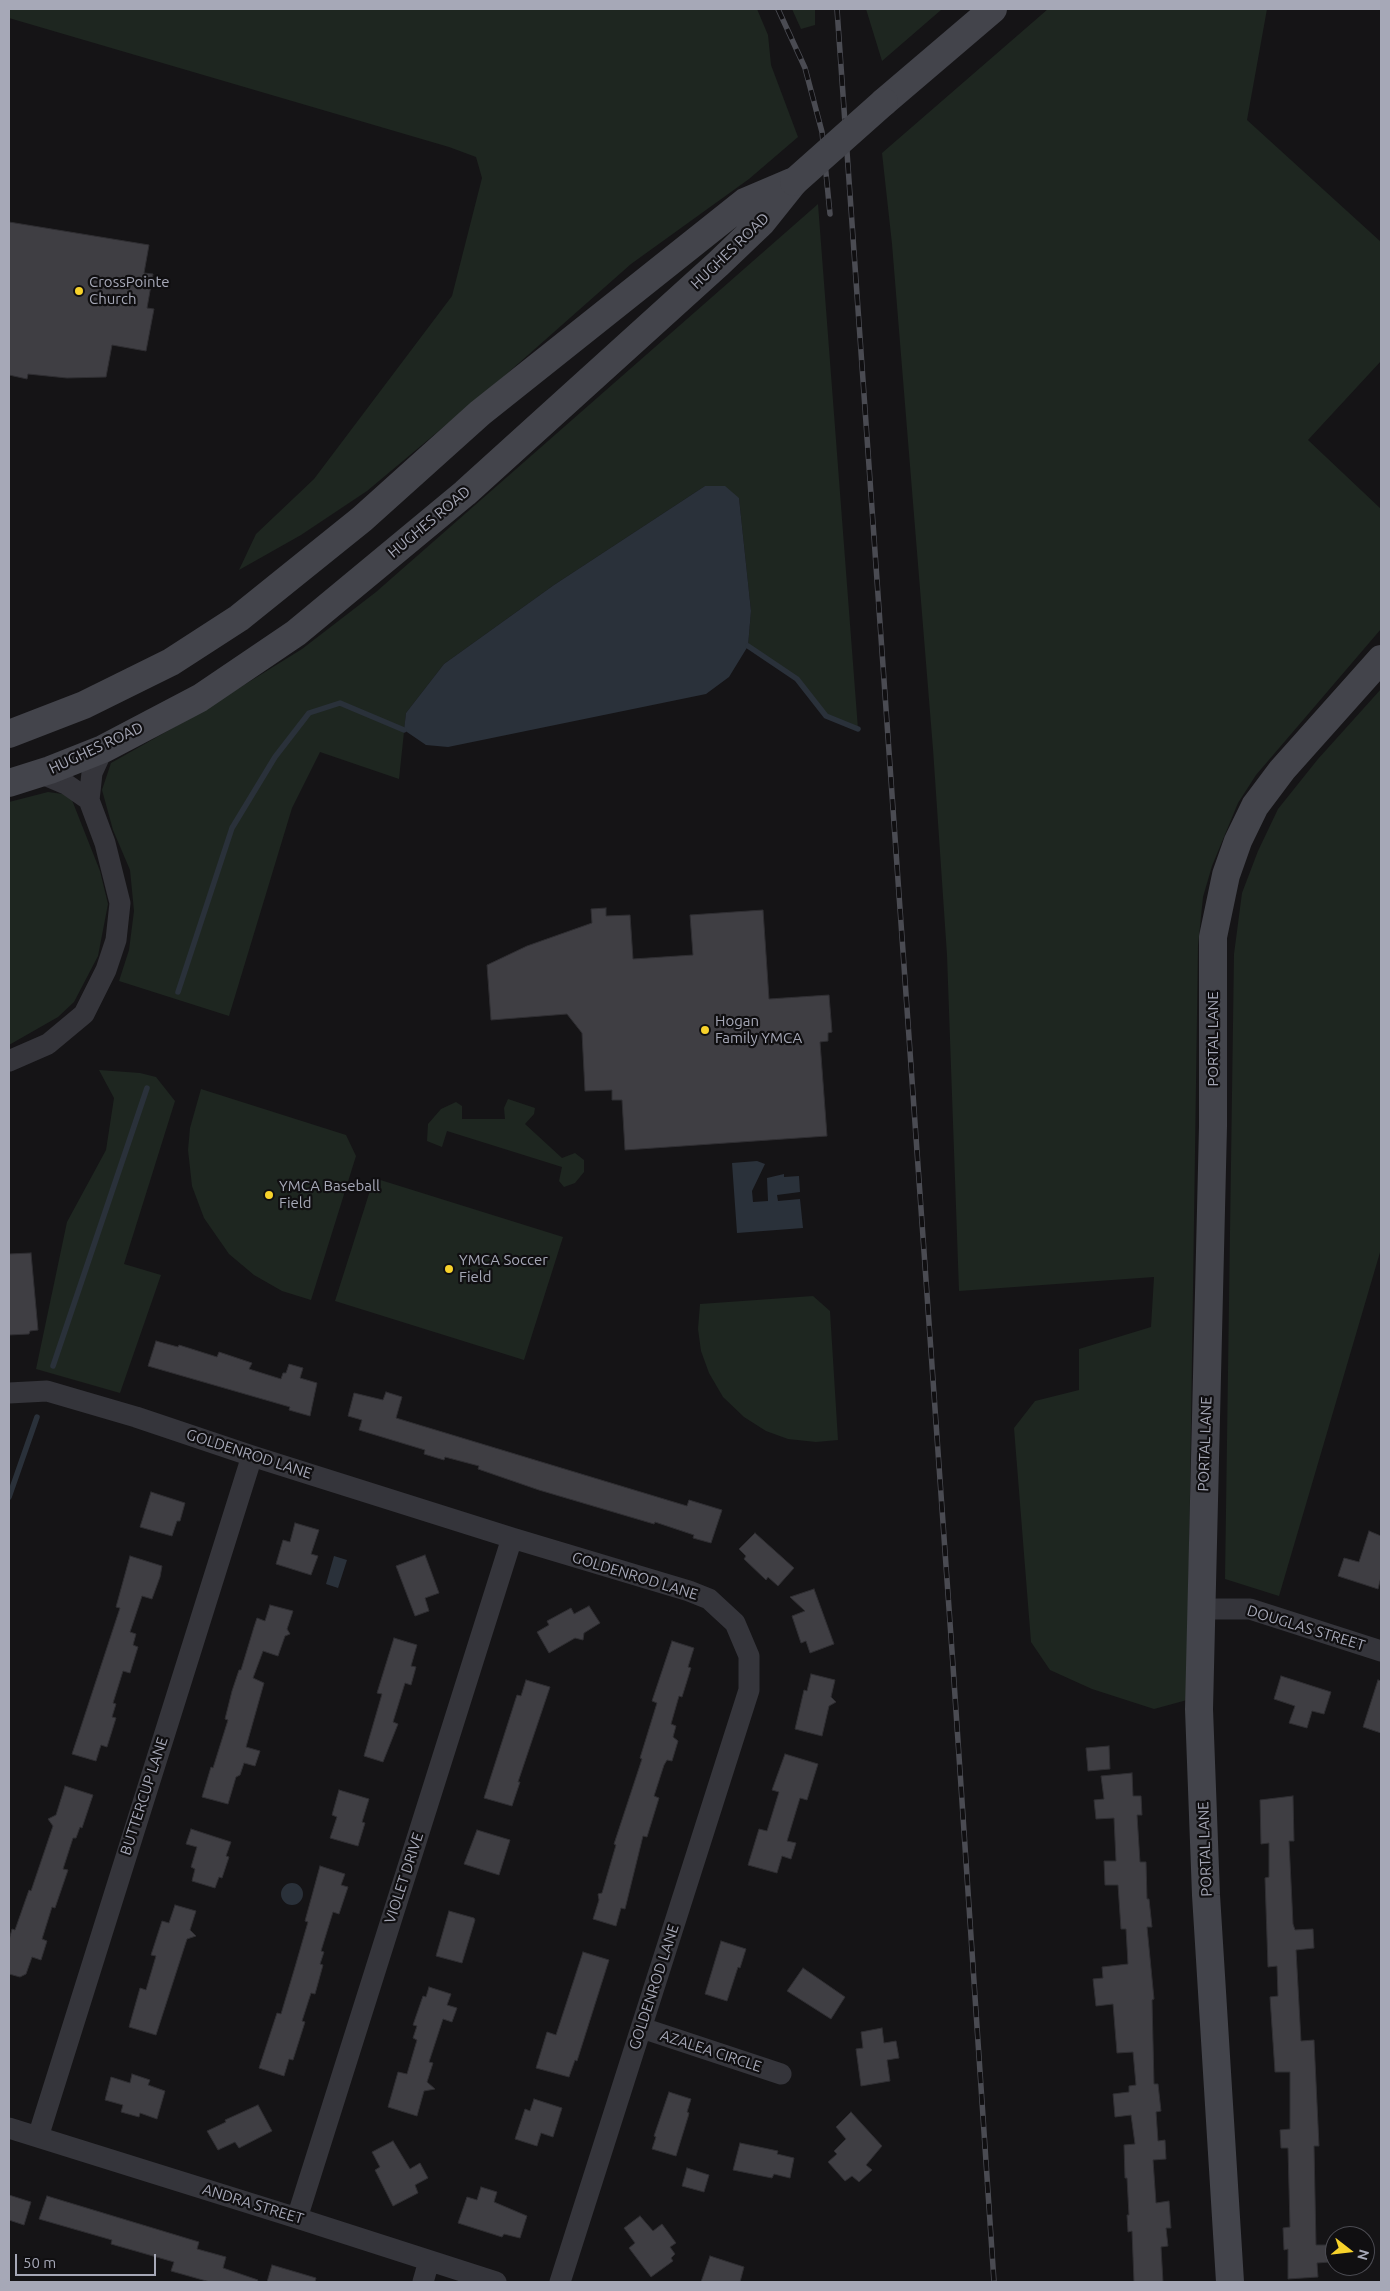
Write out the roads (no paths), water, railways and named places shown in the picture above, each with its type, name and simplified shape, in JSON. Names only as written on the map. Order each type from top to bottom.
[{"type":"main road","name":"HUGHES ROAD","points":[[9,783],[103,749],[200,698],[296,633],[465,492],[718,264],[762,222],[794,182],[993,9]]},
{"type":"main road","name":"HUGHES ROAD","points":[[9,734],[84,705],[171,662],[239,618],[362,519],[480,413],[745,202],[794,182]]},
{"type":"main road","name":"PORTAL LANE","points":[[1230,2282],[1206,1895],[1199,1709],[1213,1126],[1213,937],[1218,905],[1235,849],[1256,806],[1282,770],[1381,659]]},
{"type":"street","points":[[9,1061],[48,1044],[84,1014],[106,970],[116,940],[120,903],[106,843],[89,800],[92,773],[103,749]]},
{"type":"street","points":[[40,773],[66,784],[89,800]]},
{"type":"street","name":"GOLDENROD LANE","points":[[9,1393],[47,1391],[136,1417],[252,1456],[512,1538],[689,1591],[709,1599],[735,1623],[749,1656],[749,1690],[560,2282]]},
{"type":"street","name":"BUTTERCUP LANE","points":[[38,2137],[252,1456]]},
{"type":"street","name":"VIOLET DRIVE","points":[[297,2218],[512,1538]]},
{"type":"street","name":"DOUGLAS STREET","points":[[1200,1609],[1250,1609],[1381,1651]]},
{"type":"street","name":"AZALEA CIRCLE","points":[[642,2028],[781,2074]]},
{"type":"street","name":"ANDRA STREET","points":[[9,2128],[496,2282]]},
{"type":"street","points":[[423,2282],[429,2261]]},
{"type":"waterway","points":[[748,646],[797,679],[826,716],[858,729]]},
{"type":"waterway","points":[[178,992],[232,828],[275,757],[309,713],[340,703],[404,730]]},
{"type":"waterway","points":[[53,1366],[147,1088]]},
{"type":"waterway","points":[[9,1497],[37,1417]]},
{"type":"railway","points":[[778,9],[805,68],[822,132],[830,214]]},
{"type":"railway","points":[[837,9],[952,1651],[994,2282]]},
{"type":"place","name":"CrossPointe Church","points":[[79,291]]},
{"type":"place","name":"Hogan Family YMCA","points":[[705,1030]]},
{"type":"place","name":"YMCA Baseball Field","points":[[269,1195]]},
{"type":"place","name":"YMCA Soccer Field","points":[[449,1269]]}]
